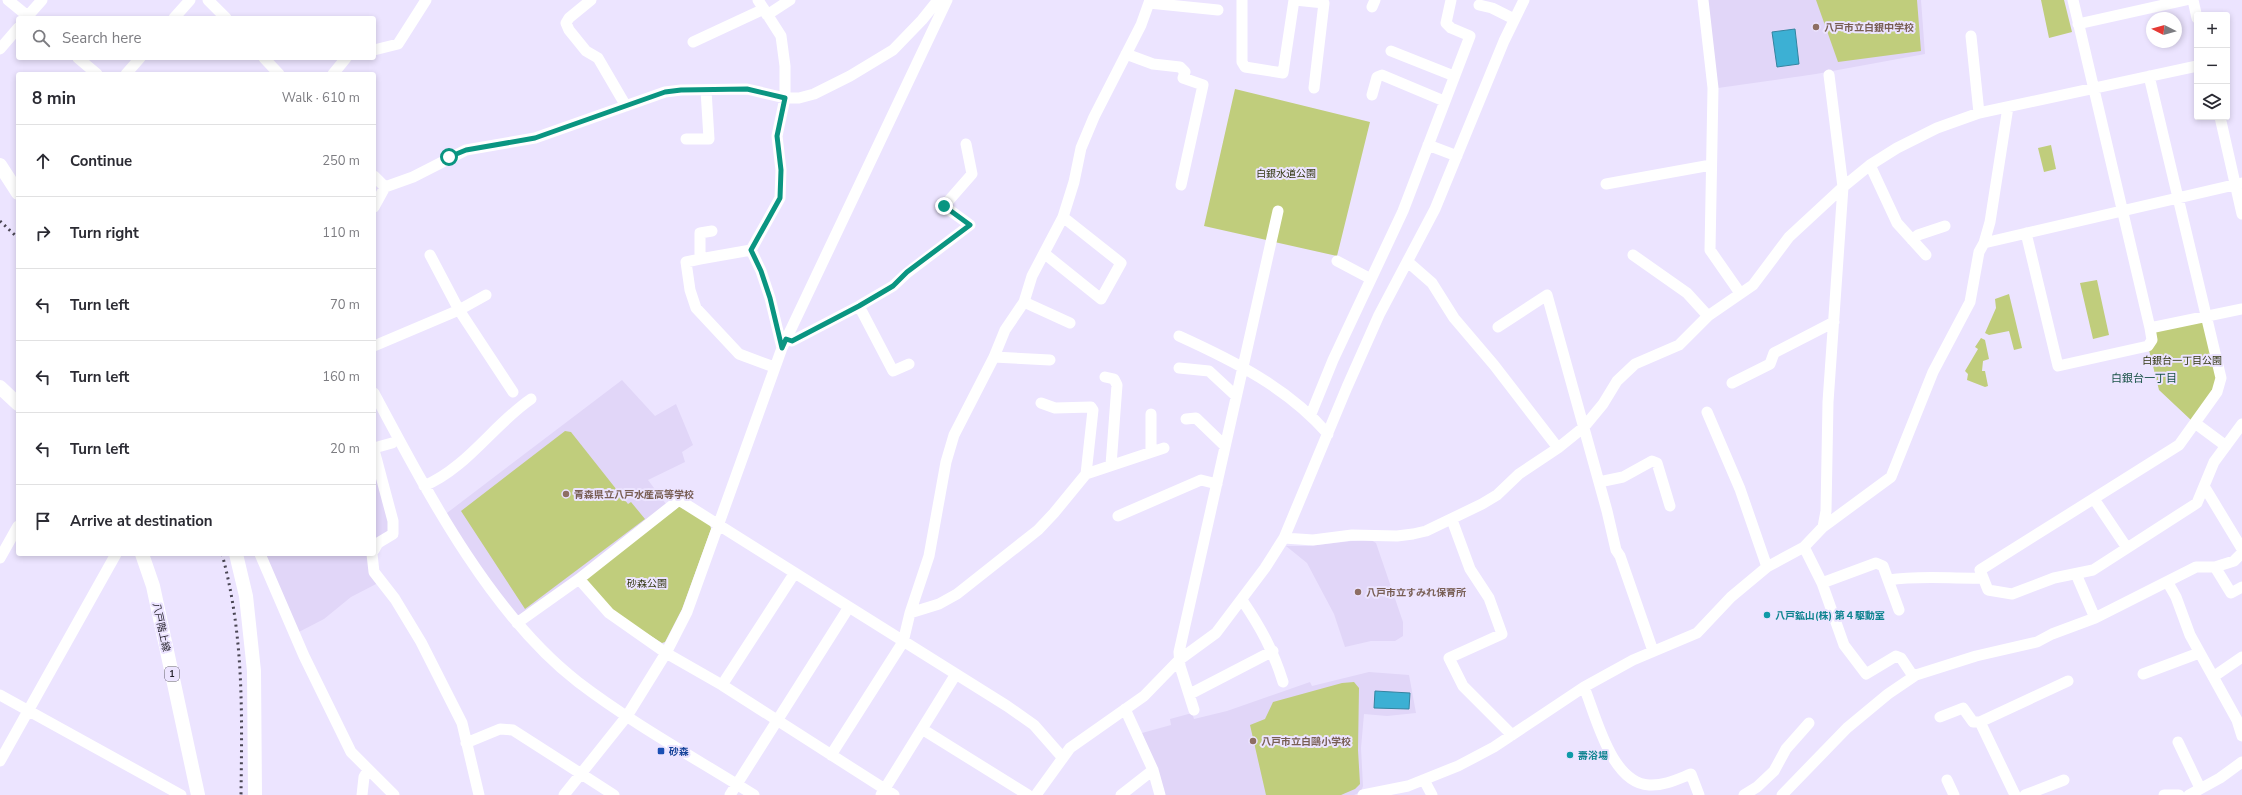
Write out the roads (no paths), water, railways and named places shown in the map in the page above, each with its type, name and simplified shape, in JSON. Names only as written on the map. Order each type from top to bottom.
[{"type":"main road","points":[[0,165],[16,190]]},
{"type":"main road","points":[[0,387],[16,402]]},
{"type":"main road","name":"八戸階上線","points":[[143,556],[152,586],[198,795]]},
{"type":"main road","points":[[236,556],[246,596],[254,671],[255,795]]},
{"type":"street","points":[[8,0],[27,16]]},
{"type":"street","points":[[29,16],[42,0]]},
{"type":"street","points":[[176,16],[190,0]]},
{"type":"street","points":[[208,0],[224,16]]},
{"type":"street","points":[[376,50],[398,44],[426,0]]},
{"type":"street","points":[[591,0],[569,18],[566,23],[569,30],[586,51],[598,58],[626,106]]},
{"type":"street","points":[[693,42],[763,8],[790,0]]},
{"type":"street","points":[[376,203],[385,187],[413,177],[466,150],[535,138],[665,92],[681,90],[747,89],[785,98],[799,98],[814,94],[850,76],[893,50],[922,20],[938,0]]},
{"type":"street","points":[[564,795],[627,716],[666,653],[687,612],[720,525],[774,367],[784,343],[947,0]]},
{"type":"street","points":[[1242,0],[1242,62],[1245,67],[1252,69],[1283,73],[1294,0],[1324,3],[1314,88]]},
{"type":"street","points":[[1311,414],[1333,360],[1403,211],[1470,36],[1451,28],[1446,23],[1451,0]]},
{"type":"street","points":[[1036,795],[1070,748],[1144,696],[1179,660],[1216,633],[1265,568],[1284,538],[1379,315],[1435,209],[1514,19],[1524,0]]},
{"type":"street","points":[[1703,0],[1713,88],[1710,165],[1710,250],[1740,293]]},
{"type":"street","points":[[2026,233],[2058,366],[2148,346],[2152,340],[2150,328],[2073,0]]},
{"type":"street","points":[[2078,24],[2186,0]]},
{"type":"street","points":[[2193,0],[2196,12]]},
{"type":"street","points":[[831,755],[903,642],[910,613],[929,556],[950,447],[962,417],[994,357],[1005,330],[1024,302],[1032,276],[1045,254],[1062,217],[1074,182],[1081,148],[1094,117],[1126,54],[1149,2],[1218,10]]},
{"type":"street","points":[[1479,5],[1492,8],[1514,19]]},
{"type":"street","points":[[751,250],[780,198],[781,170],[777,136],[785,98],[785,66],[781,36],[763,8]]},
{"type":"street","points":[[0,49],[16,30]]},
{"type":"street","points":[[1971,36],[1979,113]]},
{"type":"street","points":[[1391,51],[1454,76]]},
{"type":"street","points":[[1126,54],[1153,64],[1180,68],[1185,72],[1184,78],[1203,84],[1181,186]]},
{"type":"street","points":[[80,60],[95,72]]},
{"type":"street","points":[[128,72],[138,60]]},
{"type":"street","points":[[266,60],[277,72]]},
{"type":"street","points":[[335,72],[344,60]]},
{"type":"street","points":[[1284,538],[1313,540],[1352,535],[1397,536],[1426,531],[1452,520],[1497,495],[1519,474],[1558,448],[1584,427],[1603,404],[1617,380],[1635,364],[1679,345],[1708,316],[1753,285],[1789,236],[1843,187],[1870,165],[1897,148],[1937,128],[1979,113],[2194,67]]},
{"type":"street","points":[[1372,95],[1377,77],[1382,75],[1444,101]]},
{"type":"street","points":[[1822,527],[1826,511],[1828,402],[1843,187],[1829,75]]},
{"type":"street","points":[[2149,76],[2221,378],[2217,392],[2179,445],[1980,570],[1988,590],[2012,594],[2054,578],[2093,570],[2197,503],[2214,462],[2242,424]]},
{"type":"street","points":[[686,139],[709,138],[706,90]]},
{"type":"street","points":[[1363,795],[1408,786],[1458,766],[1512,735],[1584,687],[1632,660],[1697,633],[1730,597],[1767,567],[1804,547],[1822,527],[1890,477],[1933,372],[1970,302],[1979,252],[1984,243],[2003,151],[2008,107]]},
{"type":"street","points":[[2221,120],[2239,184],[2242,214]]},
{"type":"street","points":[[784,343],[792,341],[859,306],[893,286],[907,272],[970,225],[944,206],[972,174],[966,144]]},
{"type":"street","points":[[1428,145],[1457,156]]},
{"type":"street","points":[[1606,184],[1710,165]]},
{"type":"street","points":[[1870,165],[1897,223],[1926,255]]},
{"type":"street","points":[[376,178],[385,187]]},
{"type":"street","points":[[1984,243],[2239,184]]},
{"type":"street","points":[[1194,710],[1179,660],[1179,652],[1278,211]]},
{"type":"street","points":[[1045,254],[1102,298],[1121,264],[1062,217]]},
{"type":"street","points":[[1912,240],[1918,235],[1945,226]]},
{"type":"street","points":[[700,259],[700,234],[712,231]]},
{"type":"street","points":[[751,250],[766,284],[784,343]]},
{"type":"street","points":[[751,250],[686,262],[690,290],[696,308],[739,354],[774,367]]},
{"type":"street","points":[[430,255],[460,310],[513,392]]},
{"type":"street","points":[[1633,255],[1688,293],[1708,316]]},
{"type":"street","points":[[1337,262],[1371,279]]},
{"type":"street","points":[[1408,262],[1432,283],[1454,318],[1494,365],[1558,448]]},
{"type":"street","points":[[376,345],[460,310],[486,295]]},
{"type":"street","points":[[1498,327],[1546,296],[1584,427],[1616,550],[1620,556],[1653,651]]},
{"type":"street","points":[[1024,302],[1070,323]]},
{"type":"street","points":[[859,306],[893,371],[909,364]]},
{"type":"street","points":[[2150,328],[2242,310]]},
{"type":"street","points":[[1732,383],[1770,364],[1774,353],[1834,322]]},
{"type":"street","points":[[1179,336],[1264,378],[1311,414],[1328,434]]},
{"type":"street","points":[[994,357],[1050,360]]},
{"type":"street","points":[[1179,368],[1209,371],[1236,396]]},
{"type":"street","points":[[1105,377],[1114,379],[1117,385],[1111,465]]},
{"type":"street","points":[[376,397],[424,486],[466,553],[517,623],[542,650],[578,682],[627,716],[754,795]]},
{"type":"street","points":[[424,486],[435,482],[472,453],[518,408],[531,399]]},
{"type":"street","points":[[1041,403],[1056,408],[1091,407],[1093,410],[1086,474]]},
{"type":"street","points":[[1707,412],[1740,489],[1767,567]]},
{"type":"street","points":[[1151,414],[1151,452]]},
{"type":"street","points":[[1186,419],[1196,418],[1225,446]]},
{"type":"street","points":[[2195,423],[2226,446]]},
{"type":"street","points":[[376,448],[392,443]]},
{"type":"street","points":[[910,613],[939,604],[957,594],[1038,530],[1054,514],[1086,474],[1164,448]]},
{"type":"street","points":[[376,457],[393,521],[393,534],[378,543],[376,546]]},
{"type":"street","points":[[1599,482],[1623,477],[1652,461],[1657,463],[1670,506]]},
{"type":"street","points":[[1118,516],[1201,480],[1217,484]]},
{"type":"street","points":[[2204,486],[2242,549]]},
{"type":"street","points":[[2094,499],[2127,548]]},
{"type":"street","points":[[517,623],[579,579],[679,500],[794,574],[956,674],[1034,725],[1063,758]]},
{"type":"street","points":[[1452,520],[1470,569],[1489,598],[1502,634],[1449,658],[1463,686],[1512,735]]},
{"type":"street","points":[[0,558],[16,530]]},
{"type":"street","points":[[1804,547],[1822,583],[1844,645],[1866,674],[1896,656],[1901,658],[1911,673],[1916,675]]},
{"type":"street","points":[[1782,795],[1847,728],[1888,694],[1916,675],[1976,656],[2037,642],[2052,634],[2095,618],[2120,604],[2168,583],[2196,567],[2215,567],[2234,562],[2242,553]]},
{"type":"street","points":[[0,761],[115,556]]},
{"type":"street","points":[[261,556],[304,656],[351,752],[394,795]]},
{"type":"street","points":[[372,556],[374,572],[395,598],[421,642],[462,723],[479,795]]},
{"type":"street","points":[[1822,583],[1876,563],[1883,566],[1899,610]]},
{"type":"street","points":[[2215,567],[2231,593],[2242,587]]},
{"type":"street","points":[[722,685],[794,574]]},
{"type":"street","points":[[2076,574],[2095,618]]},
{"type":"street","points":[[1889,580],[1910,577],[1937,579],[1983,578]]},
{"type":"street","points":[[579,579],[608,613],[666,653],[722,685],[776,722],[831,755],[886,793],[922,729],[956,674]]},
{"type":"street","points":[[2168,583],[2200,653],[2237,720],[2242,736]]},
{"type":"street","points":[[1242,600],[1262,628],[1273,651],[1283,682]]},
{"type":"street","points":[[730,795],[848,607]]},
{"type":"street","points":[[1190,694],[1273,651]]},
{"type":"street","points":[[2143,674],[2200,653]]},
{"type":"street","points":[[2213,677],[2242,657]]},
{"type":"street","points":[[1940,717],[1963,708],[1973,722],[1980,722],[2068,681]]},
{"type":"street","points":[[1584,687],[1618,768],[1636,782],[1649,786],[1665,784],[1691,774],[1699,795]]},
{"type":"street","points":[[0,695],[181,795]]},
{"type":"street","points":[[1125,709],[1153,770],[1160,795]]},
{"type":"street","points":[[1980,722],[2015,795]]},
{"type":"street","points":[[1744,795],[1757,788],[1774,771],[1786,749],[1809,723]]},
{"type":"street","points":[[922,729],[1028,795]]},
{"type":"street","points":[[466,743],[500,730],[513,730],[614,795]]},
{"type":"street","points":[[2178,742],[2200,788]]},
{"type":"street","points":[[2189,795],[2220,778],[2242,762]]},
{"type":"street","points":[[362,795],[364,777],[368,770]]},
{"type":"street","points":[[1121,795],[1153,770]]},
{"type":"street","points":[[1424,780],[1432,795]]},
{"type":"street","points":[[1947,780],[1954,795]]},
{"type":"street","points":[[2024,795],[2064,780]]},
{"type":"street","points":[[2164,795],[2179,795]]},
{"type":"water","points":[[1795,29],[1799,64],[1777,67],[1772,32]]},
{"type":"water","points":[[1375,691],[1410,693],[1409,709],[1374,708]]},
{"type":"railway","points":[[0,221],[16,236]]},
{"type":"railway","points":[[222,556],[229,584],[238,644],[242,734],[241,795]]},
{"type":"place","name":"八戸市立白銀中学校","points":[[1816,27]]},
{"type":"place","name":"青森県立八戸水産高等学校","points":[[566,494]]},
{"type":"place","name":"八戸市立すみれ保育所","points":[[1358,592]]},
{"type":"place","name":"八戸鉱山(株) 第４駆動室","points":[[1767,615]]},
{"type":"place","name":"八戸市立白鷗小学校","points":[[1253,741]]},
{"type":"place","name":"砂森","points":[[661,751]]},
{"type":"place","name":"壽浴場","points":[[1570,755]]},
{"type":"district","name":"白銀台一丁目","points":[[2144,378]]},
{"type":"park label","name":"白銀水道公園","points":[[1286,173]]},
{"type":"park label","name":"白銀台一丁目公園","points":[[2182,360]]},
{"type":"park label","name":"砂森公園","points":[[647,583]]}]
